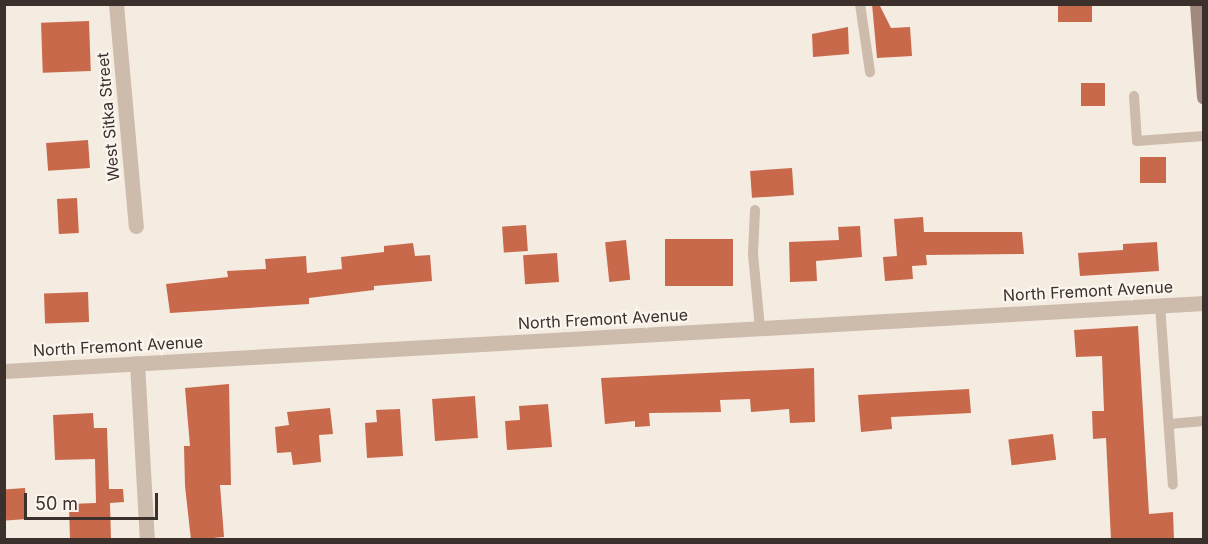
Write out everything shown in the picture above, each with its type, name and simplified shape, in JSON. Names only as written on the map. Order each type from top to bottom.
[{"type":"main road","points":[[1197,4],[1203,98]]},
{"type":"street","name":"West Sitka Street","points":[[116,4],[136,226]]},
{"type":"street","name":"North Fremont Avenue","points":[[4,370],[1203,303]]},
{"type":"street","points":[[136,363],[147,540]]},
{"type":"lane","points":[[860,4],[870,72]]},
{"type":"lane","points":[[1134,96],[1137,141],[1203,136]]},
{"type":"lane","points":[[755,210],[753,254],[760,328]]},
{"type":"lane","points":[[1160,306],[1173,485]]},
{"type":"lane","points":[[1169,424],[1203,421]]},
{"type":"building","points":[[872,4],[879,4],[891,28],[910,27],[912,56],[877,58]]},
{"type":"building","points":[[1058,4],[1092,4],[1092,22],[1058,22]]},
{"type":"building","points":[[89,21],[91,71],[43,73],[41,23]]},
{"type":"building","points":[[848,27],[849,54],[813,57],[812,34]]},
{"type":"building","points":[[1081,83],[1105,83],[1105,106],[1081,106]]},
{"type":"building","points":[[88,140],[90,168],[48,171],[46,143]]},
{"type":"building","points":[[1140,157],[1166,157],[1166,183],[1140,183]]},
{"type":"building","points":[[792,168],[794,195],[752,198],[750,171]]},
{"type":"building","points":[[77,198],[79,233],[59,234],[57,199]]},
{"type":"building","points":[[923,217],[924,232],[1022,232],[1024,254],[926,255],[927,265],[912,266],[913,279],[885,281],[883,257],[897,256],[894,219]]},
{"type":"building","points":[[526,225],[528,251],[504,253],[502,227]]},
{"type":"building","points":[[860,226],[862,257],[816,261],[817,281],[790,282],[789,242],[839,240],[838,227]]},
{"type":"building","points":[[665,239],[733,239],[733,286],[665,286]]},
{"type":"building","points":[[626,240],[630,280],[609,282],[605,242]]},
{"type":"building","points":[[1157,242],[1159,271],[1080,276],[1078,253],[1123,250],[1123,244]]},
{"type":"building","points":[[413,243],[415,256],[430,255],[432,281],[374,286],[374,290],[309,298],[309,304],[170,313],[166,284],[228,277],[227,271],[266,269],[265,259],[306,256],[307,273],[342,269],[341,257],[384,252],[384,246]]},
{"type":"building","points":[[557,253],[559,282],[525,284],[523,255]]},
{"type":"building","points":[[88,292],[89,322],[45,324],[44,294]]},
{"type":"building","points":[[1138,326],[1149,514],[1173,512],[1174,540],[1111,540],[1106,438],[1093,439],[1092,411],[1104,411],[1102,356],[1076,357],[1074,330]]},
{"type":"building","points":[[814,368],[815,422],[790,423],[789,409],[751,412],[750,399],[720,400],[721,412],[649,413],[650,426],[635,427],[635,421],[605,424],[601,378]]},
{"type":"building","points":[[229,384],[231,485],[220,485],[224,537],[191,540],[185,486],[184,446],[190,446],[185,388]]},
{"type":"building","points":[[969,389],[971,413],[891,417],[892,429],[861,432],[858,395]]},
{"type":"building","points":[[475,396],[478,438],[435,441],[432,399]]},
{"type":"building","points":[[548,404],[552,447],[507,450],[505,421],[520,420],[519,406]]},
{"type":"building","points":[[330,408],[333,434],[319,435],[321,462],[293,465],[291,452],[277,453],[275,427],[289,425],[287,412]]},
{"type":"building","points":[[400,409],[403,456],[367,458],[365,423],[377,422],[376,410]]},
{"type":"building","points":[[93,413],[94,428],[107,428],[109,489],[123,489],[124,502],[110,503],[111,540],[70,540],[69,504],[96,503],[95,459],[55,460],[53,415]]},
{"type":"building","points":[[1053,434],[1056,460],[1012,465],[1008,439]]},
{"type":"building","points":[[25,488],[27,519],[6,520],[4,489]]}]
